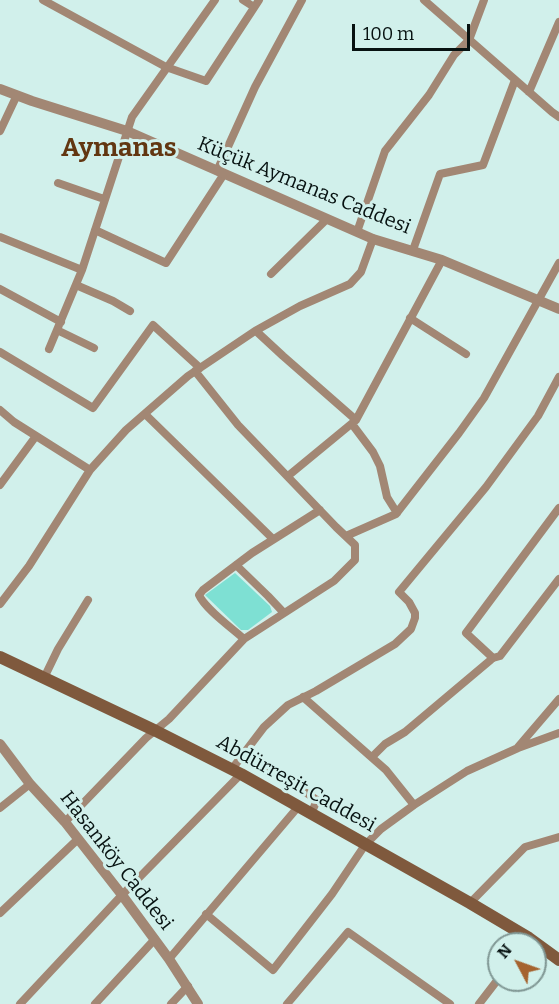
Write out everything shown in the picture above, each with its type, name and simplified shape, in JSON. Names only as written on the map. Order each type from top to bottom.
[{"type":"main road","name":"Abdürreşit Caddesi","points":[[1,659],[236,771],[470,903],[514,932]]},
{"type":"street","points":[[43,0],[166,67],[206,81],[256,3],[243,0]]},
{"type":"street","points":[[49,349],[82,270],[132,117],[215,0]]},
{"type":"street","points":[[95,230],[166,262],[221,172],[255,87],[302,0]]},
{"type":"street","points":[[424,0],[559,117]]},
{"type":"street","points":[[357,232],[385,151],[429,95],[454,55],[469,40],[484,0]]},
{"type":"street","points":[[529,92],[559,22]]},
{"type":"street","points":[[413,250],[440,174],[483,165],[515,80]]},
{"type":"street","name":"Küçük Aymanas Caddesi","points":[[0,89],[127,131],[373,239],[442,260],[559,309]]},
{"type":"street","points":[[0,131],[17,95]]},
{"type":"street","points":[[58,183],[104,199]]},
{"type":"street","points":[[272,274],[327,219]]},
{"type":"street","points":[[0,237],[82,270]]},
{"type":"street","points":[[0,604],[29,566],[90,470],[126,430],[197,370],[256,330],[300,306],[350,284],[361,272],[373,239]]},
{"type":"street","points":[[288,476],[354,422],[442,260]]},
{"type":"street","points":[[346,536],[397,513],[484,398],[559,263]]},
{"type":"street","points":[[76,285],[130,310]]},
{"type":"street","points":[[0,289],[94,348]]},
{"type":"street","points":[[410,318],[466,354]]},
{"type":"street","points":[[0,352],[93,408],[153,325],[197,370],[238,425],[355,545],[355,560],[334,581],[244,639],[169,719],[146,738],[66,822]]},
{"type":"street","points":[[256,330],[354,422],[381,466],[387,497],[397,513]]},
{"type":"street","points":[[25,1002],[236,771],[246,751],[264,727],[288,705],[395,644],[411,629],[415,613],[409,602],[399,592],[486,487],[538,416],[559,377]]},
{"type":"street","points":[[0,410],[14,422],[90,470]]},
{"type":"street","points":[[145,414],[273,539]]},
{"type":"street","points":[[0,484],[36,436]]},
{"type":"street","points":[[493,658],[465,633],[559,508]]},
{"type":"street","points":[[244,639],[199,595],[273,539],[320,510]]},
{"type":"street","points":[[236,565],[284,614]]},
{"type":"street","points":[[372,758],[385,744],[405,732],[493,658],[500,656],[559,579]]},
{"type":"street","points":[[44,678],[58,649],[88,600]]},
{"type":"street","points":[[303,697],[386,770],[414,805]]},
{"type":"street","points":[[518,748],[559,699]]},
{"type":"street","points":[[206,914],[273,970],[332,894],[365,844],[381,829],[467,771],[518,748],[559,734]]},
{"type":"street","name":"Hasanköy Caddesi","points":[[0,744],[30,784],[66,822],[122,895],[188,986],[198,1004]]},
{"type":"street","points":[[246,751],[317,800],[311,814]]},
{"type":"street","points":[[0,808],[30,784]]},
{"type":"street","points":[[169,959],[298,807]]},
{"type":"street","points":[[470,903],[525,847],[559,837]]},
{"type":"street","points":[[0,913],[78,839]]},
{"type":"street","points":[[288,1004],[348,932],[450,1004]]},
{"type":"street","points":[[95,1004],[155,939]]},
{"type":"street","points":[[171,1004],[188,986]]},
{"type":"street","points":[[479,1004],[488,992]]},
{"type":"green space","points":[[235,573],[270,606],[272,612],[248,630],[241,630],[205,595]]},
{"type":"district","name":"Aymanas","points":[[119,149]]}]
